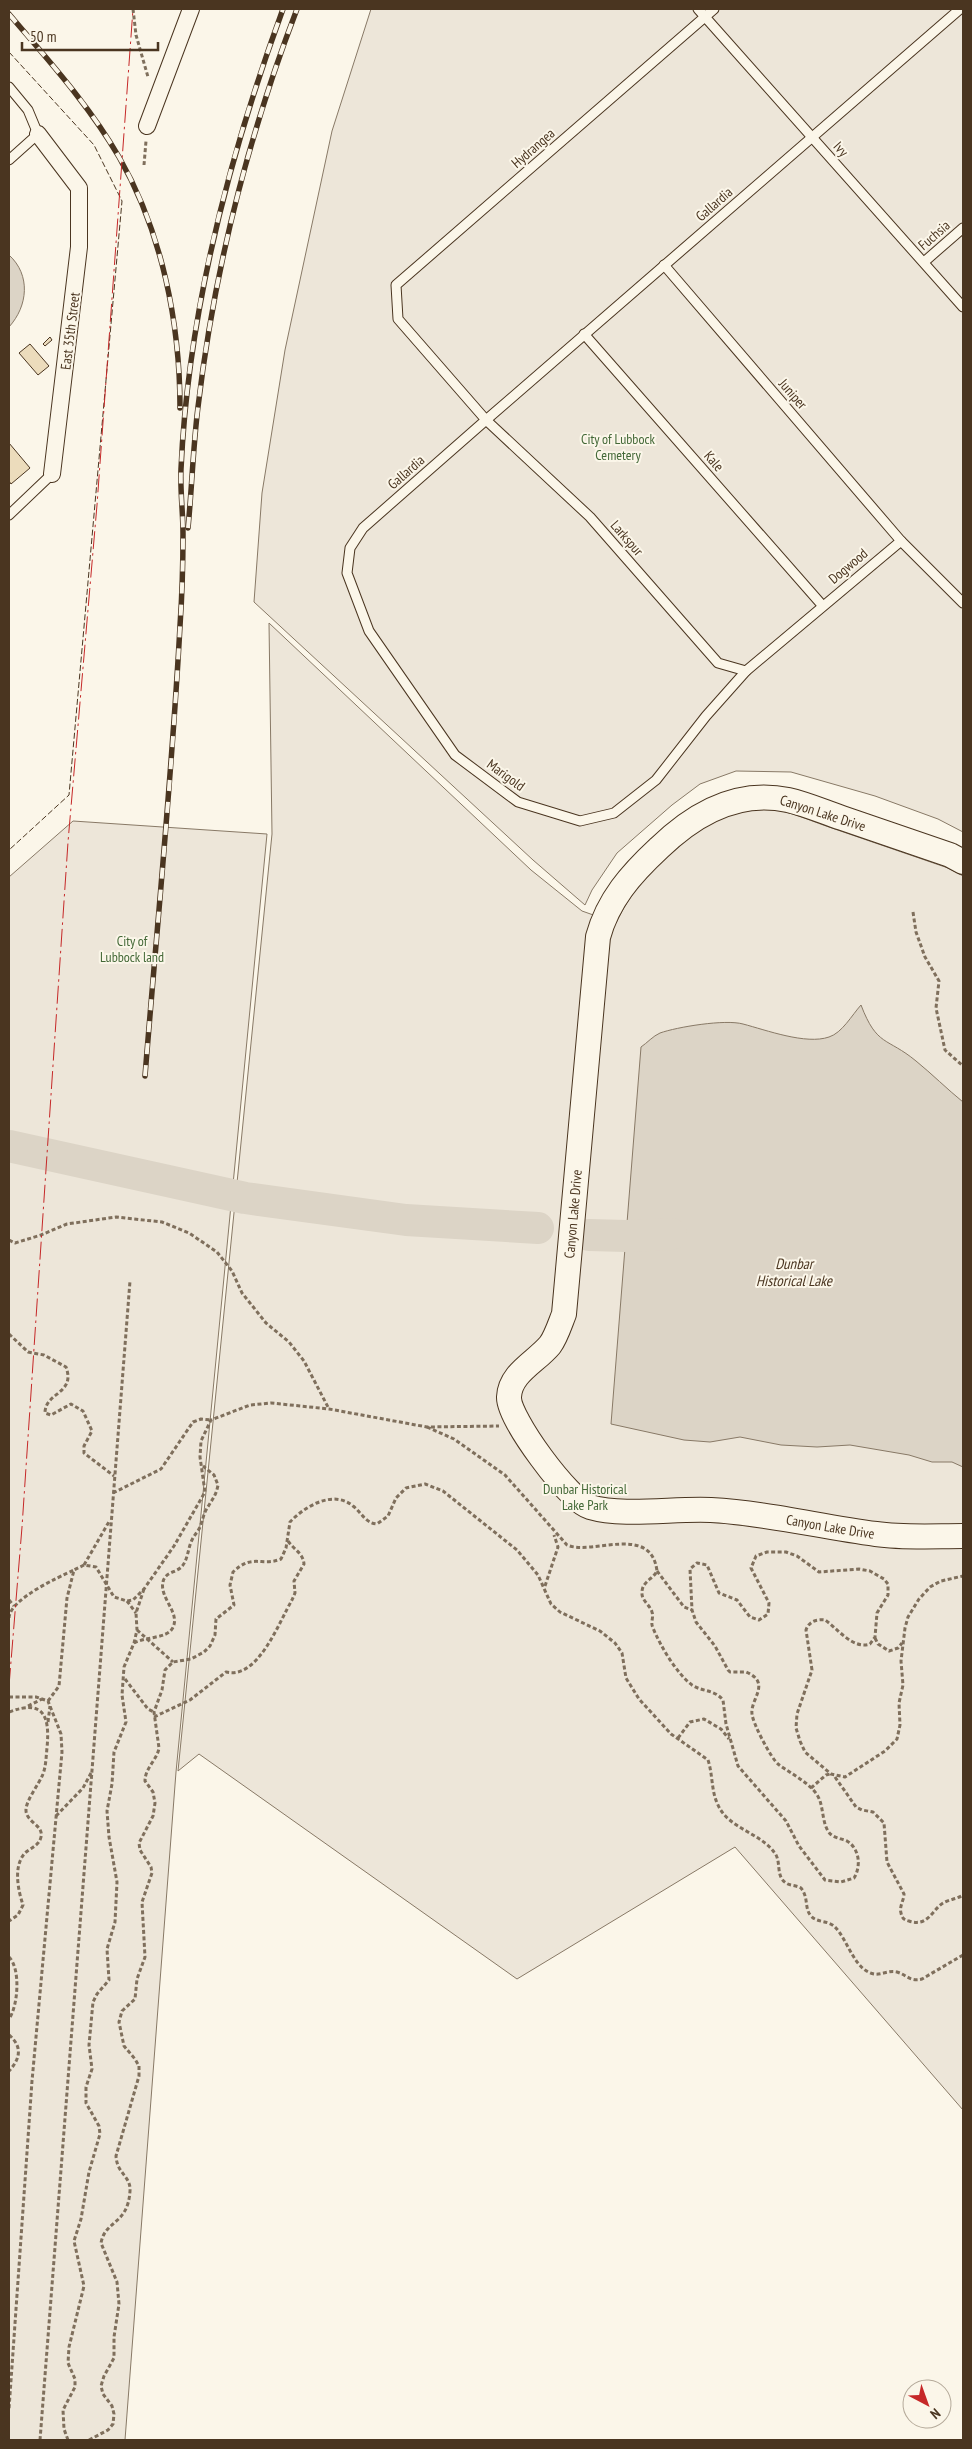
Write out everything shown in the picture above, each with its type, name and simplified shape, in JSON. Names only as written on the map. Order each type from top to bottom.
[{"type":"street","points":[[147,126],[191,9]]},
{"type":"street","name":"East 35th Street","points":[[38,134],[79,188],[79,247],[52,474]]},
{"type":"street","name":"Canyon Lake Drive","points":[[963,862],[950,855],[790,800],[755,796],[725,803],[699,815],[669,838],[635,870],[622,886],[606,914],[598,937],[564,1314],[551,1344],[518,1374],[510,1387],[508,1400],[522,1430],[569,1494],[589,1507],[620,1510],[711,1510],[772,1516],[879,1535],[963,1536]]},
{"type":"lane","name":"Ivy","points":[[698,9],[963,307]]},
{"type":"lane","name":"Hydrangea","points":[[486,420],[398,319],[396,285],[714,9]]},
{"type":"lane","name":"Gallardia","points":[[350,548],[363,528],[960,9]]},
{"type":"lane","points":[[9,87],[28,110],[38,134],[9,160]]},
{"type":"lane","name":"Fuchsia","points":[[924,262],[963,228]]},
{"type":"lane","name":"Juniper","points":[[664,265],[901,540]]},
{"type":"lane","name":"Kale","points":[[584,334],[822,606]]},
{"type":"lane","name":"Larkspur","points":[[486,420],[590,516],[718,663],[746,671]]},
{"type":"lane","points":[[9,515],[52,474]]},
{"type":"lane","points":[[901,540],[963,603]]},
{"type":"lane","name":"Dogwood","points":[[746,671],[901,540]]},
{"type":"lane","name":"Marigold","points":[[350,548],[347,573],[369,631],[410,692],[455,755],[518,802],[527,805],[580,821],[614,813],[656,780],[706,716],[746,671]]},
{"type":"path","points":[[914,912],[916,932],[925,958],[939,981],[936,1008],[945,1050],[963,1066]]},
{"type":"path","points":[[9,1240],[15,1243],[67,1224],[116,1217],[162,1222],[189,1233],[217,1252],[232,1271],[242,1293],[260,1315],[289,1342],[304,1361],[329,1409]]},
{"type":"path","points":[[40,2440],[93,1770],[112,1494],[130,1282]]},
{"type":"path","points":[[9,1334],[28,1352],[44,1354],[66,1367],[69,1378],[66,1385],[47,1404],[45,1413],[51,1415],[71,1404],[83,1411],[92,1431],[84,1446],[84,1453],[114,1476]]},
{"type":"path","points":[[112,1494],[161,1469],[193,1422],[201,1419],[211,1420],[250,1405],[271,1402],[329,1409],[426,1427],[502,1426],[522,1430]]},
{"type":"path","points":[[68,2440],[64,2429],[63,2410],[75,2387],[75,2379],[68,2363],[69,2347],[84,2286],[74,2241],[81,2219],[89,2172],[100,2134],[86,2103],[86,2091],[92,2069],[90,2045],[93,2002],[109,1980],[107,1949],[115,1922],[116,1874],[109,1837],[107,1811],[112,1784],[114,1752],[126,1722],[122,1694],[126,1659],[134,1643],[137,1630],[136,1613],[144,1589],[158,1566],[174,1546],[205,1492],[201,1463],[201,1441],[211,1420]]},
{"type":"path","points":[[426,1427],[454,1439],[506,1475],[566,1545],[574,1548],[607,1544],[639,1547],[653,1557],[657,1571],[684,1607],[692,1610]]},
{"type":"path","points":[[134,1643],[144,1638],[166,1635],[175,1624],[175,1618],[164,1594],[163,1582],[168,1574],[181,1568],[184,1564],[192,1539],[201,1526],[204,1513],[214,1499],[218,1485],[214,1475],[201,1463]]},
{"type":"path","points":[[89,2440],[108,2430],[114,2420],[114,2410],[103,2394],[101,2386],[114,2358],[114,2337],[119,2304],[117,2282],[101,2243],[108,2228],[118,2221],[126,2211],[130,2188],[127,2180],[116,2167],[116,2156],[135,2095],[139,2071],[135,2059],[124,2046],[119,2018],[122,2011],[134,1999],[136,1979],[145,1957],[142,1902],[152,1873],[151,1866],[140,1850],[139,1843],[153,1816],[155,1803],[153,1792],[145,1781],[148,1770],[158,1754],[159,1748],[154,1712],[162,1690],[165,1670],[173,1662],[197,1657],[210,1646],[215,1635],[216,1619],[234,1605],[230,1585],[232,1572],[245,1562],[281,1559],[284,1554],[290,1522],[298,1513],[315,1503],[336,1500],[345,1502],[351,1504],[368,1522],[378,1524],[388,1516],[400,1492],[414,1485],[425,1484],[452,1497],[472,1516],[517,1550],[544,1586],[550,1604],[560,1612],[600,1631],[615,1643],[622,1653],[626,1678],[638,1699],[671,1734],[708,1760],[712,1786],[722,1812],[774,1851],[778,1857],[779,1874],[782,1879],[787,1884],[801,1888],[807,1898],[807,1910],[810,1915],[818,1920],[829,1922],[836,1928],[864,1970],[876,1974],[896,1972],[916,1980],[922,1980],[963,1955]]},
{"type":"path","points":[[9,1618],[14,1606],[51,1581],[84,1565],[110,1520]]},
{"type":"path","points":[[544,1586],[558,1547],[553,1531]]},
{"type":"path","points":[[154,1718],[190,1700],[226,1672],[241,1672],[262,1655],[292,1600],[295,1593],[294,1581],[304,1564],[304,1558],[290,1546],[286,1538]]},
{"type":"path","points":[[657,1571],[643,1585],[641,1591],[642,1597],[652,1611],[653,1629],[672,1663],[692,1685],[712,1691],[723,1700],[734,1757],[742,1773],[786,1821],[799,1846],[819,1873],[825,1880],[848,1882],[858,1872],[858,1856],[850,1843],[828,1832],[820,1799],[811,1788],[774,1759],[761,1737],[752,1714],[752,1708],[759,1693],[758,1683],[746,1672],[730,1672],[716,1646],[699,1627],[692,1610],[688,1574],[693,1565],[702,1563],[710,1569],[719,1593],[741,1603],[750,1616],[763,1619],[768,1614],[769,1602],[752,1572],[751,1564],[760,1554],[786,1552],[797,1556],[819,1572],[859,1569],[870,1571],[884,1579],[889,1589],[875,1619],[874,1637],[870,1644],[863,1645],[842,1635],[825,1620],[816,1620],[807,1626],[812,1670],[797,1714],[796,1728],[805,1752],[842,1785],[856,1807],[873,1812],[884,1824],[887,1862],[904,1894],[900,1909],[901,1915],[905,1920],[915,1923],[929,1918],[943,1902],[956,1900],[963,1895]]},
{"type":"path","points":[[84,1565],[96,1567],[114,1597],[127,1601],[133,1600],[144,1589]]},
{"type":"path","points":[[48,1701],[59,1686],[67,1598],[74,1570]]},
{"type":"path","points":[[811,1788],[826,1775],[830,1774],[841,1777],[850,1775],[886,1751],[896,1739],[900,1725],[899,1703],[903,1685],[901,1661],[903,1640],[908,1617],[930,1586],[941,1581],[963,1576]]},
{"type":"path","points":[[9,1600],[14,1606]]},
{"type":"path","points":[[127,1601],[136,1613]]},
{"type":"path","points":[[137,1630],[173,1662]]},
{"type":"path","points":[[874,1637],[878,1644],[889,1651],[898,1648],[903,1640]]},
{"type":"path","points":[[124,1676],[126,1683],[148,1708],[154,1712]]},
{"type":"path","points":[[9,1697],[48,1701],[61,1734],[62,1752],[32,2081],[9,2409]]},
{"type":"path","points":[[9,1712],[42,1699]]},
{"type":"path","points":[[27,1706],[41,1710],[48,1722]]},
{"type":"path","points":[[9,1921],[18,1915],[23,1905],[19,1893],[20,1862],[24,1854],[38,1843],[41,1837],[39,1829],[27,1817],[26,1809],[45,1768],[50,1706]]},
{"type":"path","points":[[678,1738],[690,1722],[704,1719],[721,1729],[731,1742]]},
{"type":"path","points":[[56,1816],[82,1788],[93,1770]]},
{"type":"path","points":[[9,1957],[16,1967],[17,1976],[15,2008],[9,2019]]},
{"type":"path","points":[[9,2035],[17,2044],[19,2052],[17,2062],[9,2071]]},
{"type":"green space","name":"City of Lubbock Cemetery","points":[[371,9],[963,9],[963,832],[938,819],[875,796],[791,772],[736,771],[700,784],[672,805],[617,853],[592,890],[585,905],[533,860],[254,602],[262,493],[285,350],[332,131]]},
{"type":"green space","name":"Dunbar Historical Lake Park","points":[[269,623],[531,870],[582,911],[616,923],[628,901],[642,882],[677,848],[715,820],[736,811],[748,809],[768,808],[794,814],[948,868],[963,876],[963,2110],[735,1847],[517,1979],[199,1754],[178,1771],[272,834]]},
{"type":"green space","name":"City of Lubbock land","points":[[73,821],[267,834],[176,1772],[125,2440],[9,2440],[9,877]]},
{"type":"water","points":[[9,255],[21,272],[24,281],[24,291],[20,310],[9,327]]},
{"type":"water","name":"Dunbar Historical Lake","points":[[861,1005],[872,1028],[878,1035],[906,1053],[963,1102],[963,1467],[952,1462],[932,1462],[909,1455],[850,1445],[817,1447],[781,1445],[740,1437],[710,1442],[684,1440],[611,1424],[641,1047],[657,1034],[689,1026],[725,1022],[743,1024],[798,1038],[820,1039],[838,1032]]},
{"type":"building","points":[[50,337],[52,340],[45,346],[43,344]]},
{"type":"building","points":[[30,344],[49,366],[38,375],[19,353]]},
{"type":"building","points":[[9,443],[30,468],[11,484],[9,481]]},
{"type":"waterway","points":[[9,1146],[245,1198],[406,1220],[538,1228]]},
{"type":"waterway","points":[[589,1235],[671,1234]]},
{"type":"railway","points":[[145,1076],[177,682],[183,557],[181,469],[192,351],[214,235],[229,177],[263,64],[283,9]]},
{"type":"railway","points":[[188,528],[198,407],[213,305],[223,255],[248,155],[279,57],[297,9]]},
{"type":"railway","points":[[9,14],[95,119],[119,157],[134,186],[147,216],[166,279],[177,343],[180,408]]},
{"type":"fence","points":[[9,52],[94,145],[122,201],[69,795],[9,850]]},
{"type":"power","points":[[9,1686],[22,1527],[68,842],[97,505],[133,9]]}]
